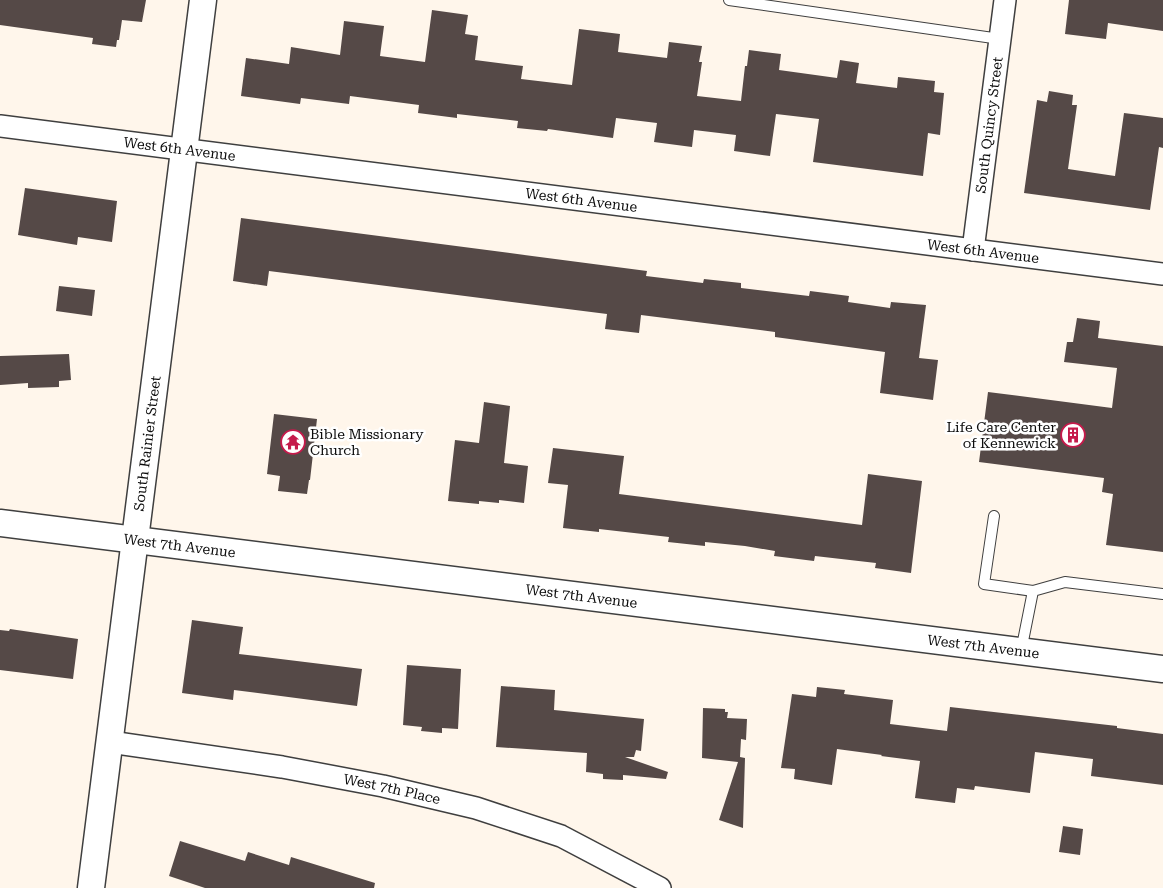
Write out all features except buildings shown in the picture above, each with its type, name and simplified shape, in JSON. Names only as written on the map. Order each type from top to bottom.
[{"type":"street","name":"South Rainier Street","points":[[91,888],[203,0]]},
{"type":"street","name":"South Quincy Street","points":[[973,250],[1006,0]]},
{"type":"street","name":"West 6th Avenue","points":[[0,126],[1163,274]]},
{"type":"street","name":"West 7th Avenue","points":[[0,523],[1163,669]]},
{"type":"street","name":"West 7th Place","points":[[110,742],[282,767],[383,786],[476,808],[561,836],[660,888]]},
{"type":"lane","points":[[729,0],[1000,39]]},
{"type":"lane","points":[[994,516],[984,584],[1033,591],[1065,582],[1163,594]]},
{"type":"lane","points":[[1021,651],[1033,591]]},
{"type":"place","name":"Life Care Center of Kennewick","points":[[1073,435]]},
{"type":"place","name":"Bible Missionary Church","points":[[293,442]]}]
